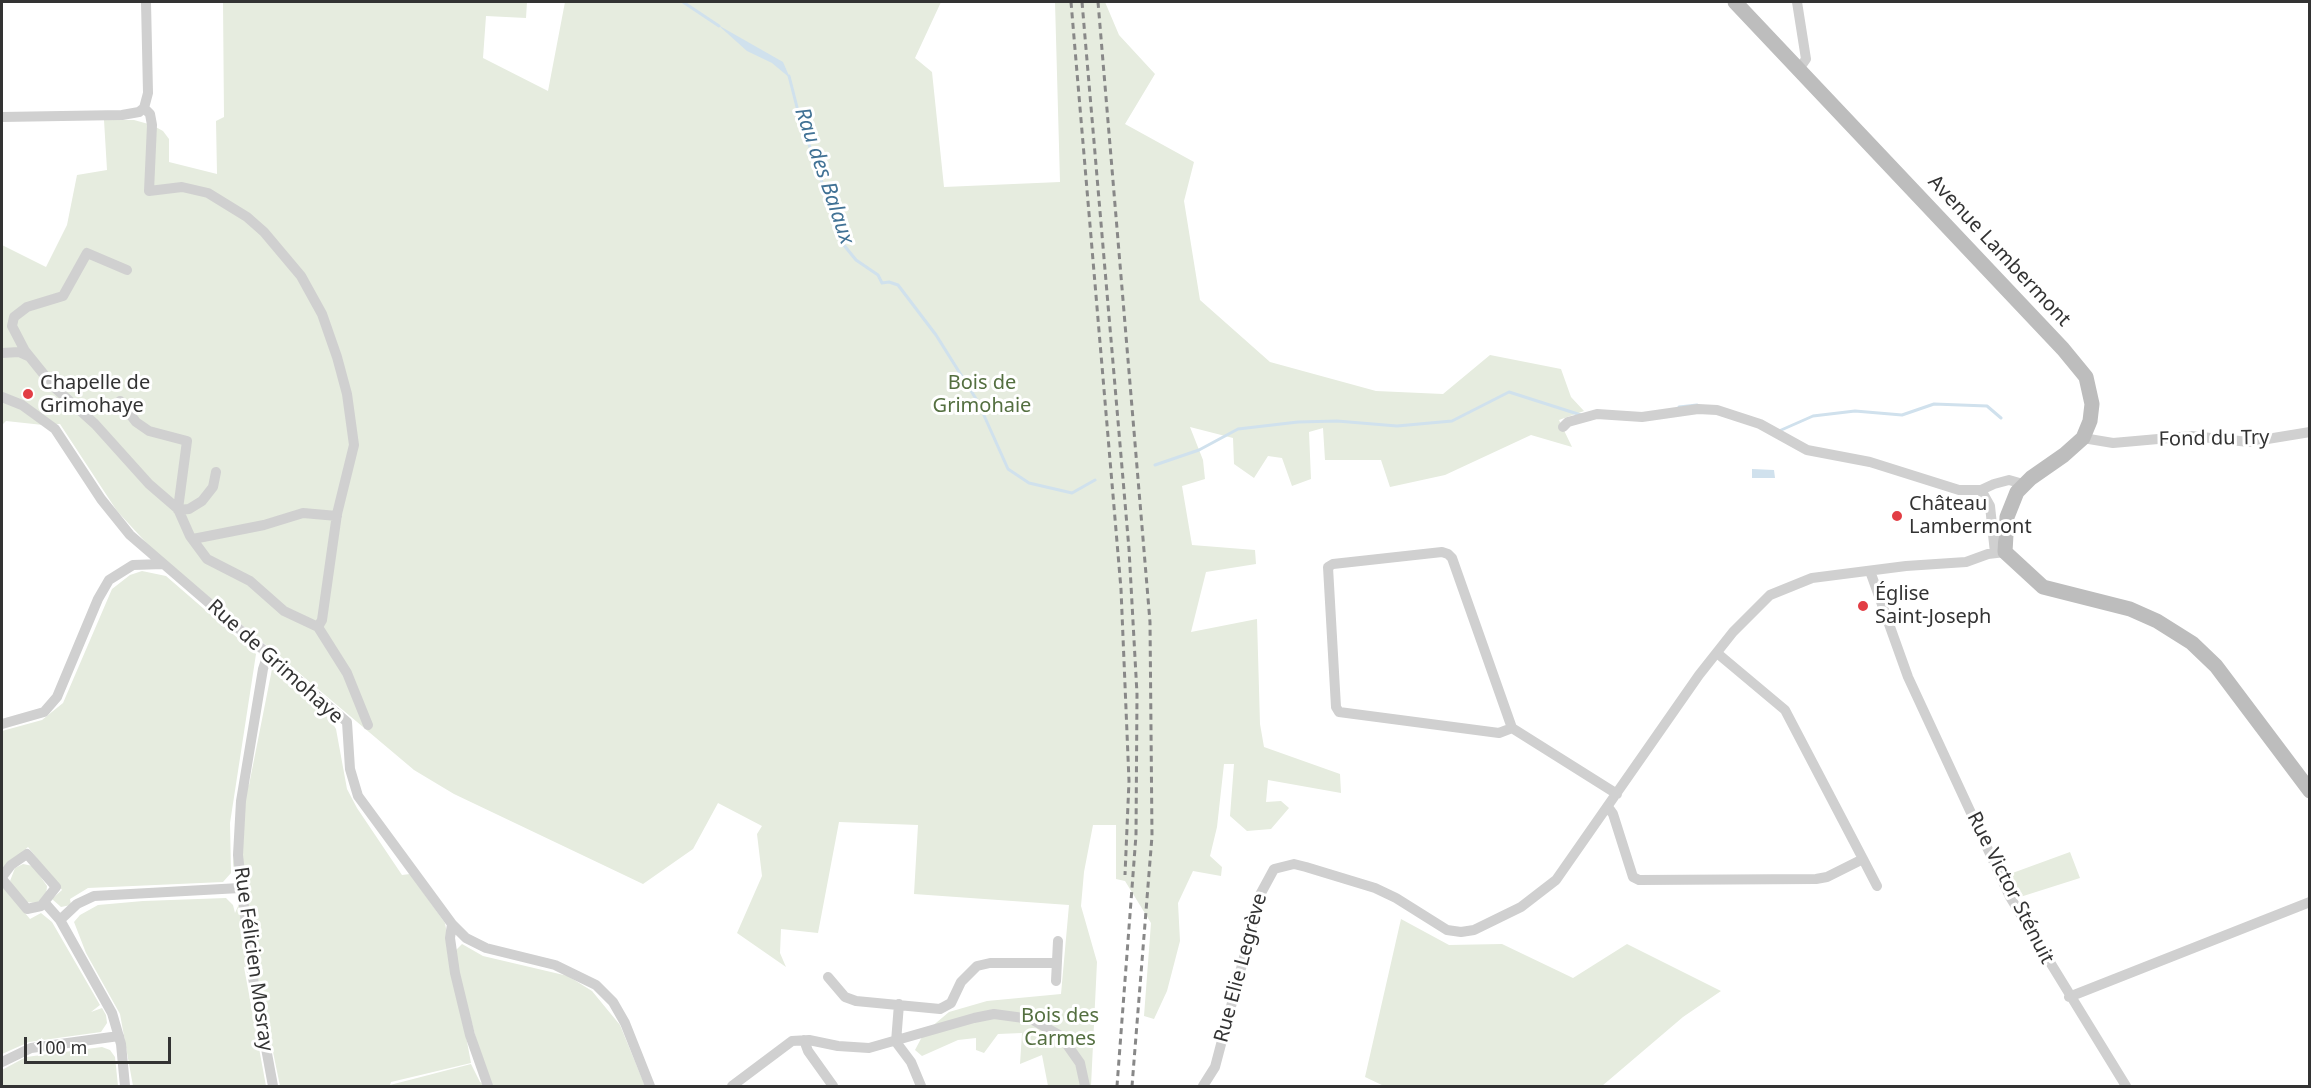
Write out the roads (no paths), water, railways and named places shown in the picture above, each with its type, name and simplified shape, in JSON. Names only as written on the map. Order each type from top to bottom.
[{"type":"street","points":[[2,117],[122,116],[140,112],[144,108],[148,93],[146,2]]},
{"type":"street","name":"Avenue Lambermont","points":[[1735,2],[2081,370],[2089,386],[2092,404],[2090,421],[2083,438]]},
{"type":"street","points":[[1797,2],[1806,59],[1799,69]]},
{"type":"street","points":[[144,108],[150,114],[152,126],[149,191],[182,187],[199,190],[247,217],[264,232],[301,276],[322,314],[344,385],[354,445],[337,516],[325,605],[318,627]]},
{"type":"street","points":[[127,270],[87,254],[63,296],[27,307],[18,313],[12,326],[30,357],[54,387],[95,424],[149,484],[178,510],[193,539],[207,559],[250,581],[284,611],[318,627],[347,673],[368,725]]},
{"type":"street","points":[[2,353],[19,352],[30,357]]},
{"type":"street","name":"Rue de Grimohaye","points":[[2,397],[22,405],[55,429],[101,499],[141,545],[347,722],[350,769],[358,796],[452,924],[463,934],[486,948],[555,965],[596,985],[613,1002],[625,1023],[650,1086]]},
{"type":"street","points":[[120,401],[136,422],[148,431],[187,441],[178,510]]},
{"type":"street","points":[[1563,427],[1568,422],[1597,414],[1642,417],[1698,409],[1717,410],[1760,424],[1807,450],[1870,462],[1966,492],[1981,490],[2001,481],[2016,481],[2023,484]]},
{"type":"street","name":"Fond du Try","points":[[2083,438],[2113,443],[2192,436],[2250,442],[2310,432]]},
{"type":"street","points":[[2000,553],[2007,517],[2023,484],[2083,438]]},
{"type":"street","points":[[178,510],[195,506],[202,501],[213,487],[216,472]]},
{"type":"street","points":[[1981,490],[1990,506],[2000,553],[2043,587],[2130,609],[2157,621],[2192,643],[2216,666],[2310,791]]},
{"type":"street","points":[[193,539],[253,528],[303,513],[337,516]]},
{"type":"street","points":[[133,565],[141,545]]},
{"type":"street","points":[[1512,728],[1499,733],[1339,712],[1328,567],[1333,564],[1442,552],[1452,558],[1512,728],[1617,794]]},
{"type":"street","name":"Rue Elie Legrève","points":[[1203,1086],[1215,1067],[1261,893],[1274,869],[1294,864],[1376,888],[1447,930],[1468,931],[1521,906],[1556,880],[1686,693],[1717,652],[1754,609],[1770,595],[1812,578],[1966,562],[2000,553]]},
{"type":"street","points":[[2,724],[44,712],[51,705],[57,696],[103,588],[119,572],[133,565],[163,564]]},
{"type":"street","name":"Rue Victor Sténuit","points":[[1870,571],[1908,677],[2014,905],[2126,1086]]},
{"type":"street","points":[[1717,652],[1785,710],[1877,886]]},
{"type":"street","name":"Rue Félicien Mosray","points":[[268,654],[263,669],[241,801],[238,855],[240,888],[251,967],[273,1086]]},
{"type":"street","points":[[1608,807],[1636,879],[1822,878],[1863,859]]},
{"type":"street","points":[[29,855],[56,886],[45,903],[38,908],[27,909],[2,878],[11,865],[29,855]]},
{"type":"street","points":[[60,920],[77,904],[94,896],[240,888]]},
{"type":"street","points":[[2069,997],[2310,902]]},
{"type":"street","points":[[45,903],[60,920],[112,1014],[119,1036],[125,1086]]},
{"type":"street","points":[[452,924],[451,944],[466,1019],[488,1086]]},
{"type":"street","points":[[451,944],[463,934]]},
{"type":"street","points":[[1056,981],[1059,941]]},
{"type":"street","points":[[828,977],[845,997],[856,1001],[940,1009],[951,1003],[960,982],[977,966],[990,963],[1056,963]]},
{"type":"street","points":[[898,1004],[896,1042],[911,1062],[921,1086]]},
{"type":"street","points":[[732,1086],[788,1043],[804,1040],[858,1048],[896,1042],[974,1017],[994,1014],[1031,1019],[1046,1025],[1073,1049],[1080,1063],[1085,1086]]},
{"type":"street","points":[[2,1062],[31,1048],[119,1036]]},
{"type":"street","points":[[804,1040],[808,1051],[833,1086]]},
{"type":"water","points":[[718,25],[783,62],[790,78],[772,63],[747,51]]},
{"type":"water","points":[[1752,469],[1774,470],[1775,478],[1752,478]]},
{"type":"waterway","name":"Rau des Balaux","points":[[683,2],[719,26]]},
{"type":"waterway","name":"Rau des Balaux","points":[[789,76],[799,115],[843,244],[856,260],[878,275],[882,283],[889,282],[898,285],[936,335],[978,402],[1008,469],[1029,483],[1072,493],[1095,480]]},
{"type":"waterway","points":[[1155,465],[1199,450],[1238,429],[1298,422],[1337,421],[1397,426],[1452,421],[1509,392],[1581,415]]},
{"type":"waterway","points":[[1779,431],[1813,416],[1855,411],[1902,415],[1934,404],[1987,406],[2001,418]]},
{"type":"waterway","points":[[1679,407],[1697,405]]},
{"type":"railway","points":[[1071,2],[1121,589],[1129,781],[1125,875]]},
{"type":"railway","points":[[1082,2],[1129,549],[1137,694],[1136,835],[1117,1086]]},
{"type":"railway","points":[[1098,2],[1150,622],[1152,836],[1132,1086]]},
{"type":"place","name":"Chapelle de Grimohaye","points":[[28,394]]},
{"type":"place","name":"Château Lambermont","points":[[1897,516]]},
{"type":"place","name":"Église Saint-Joseph","points":[[1863,606]]},
{"type":"park label","name":"Bois de Grimohaie","points":[[982,394]]},
{"type":"park label","name":"Bois des Carmes","points":[[1060,1028]]}]
